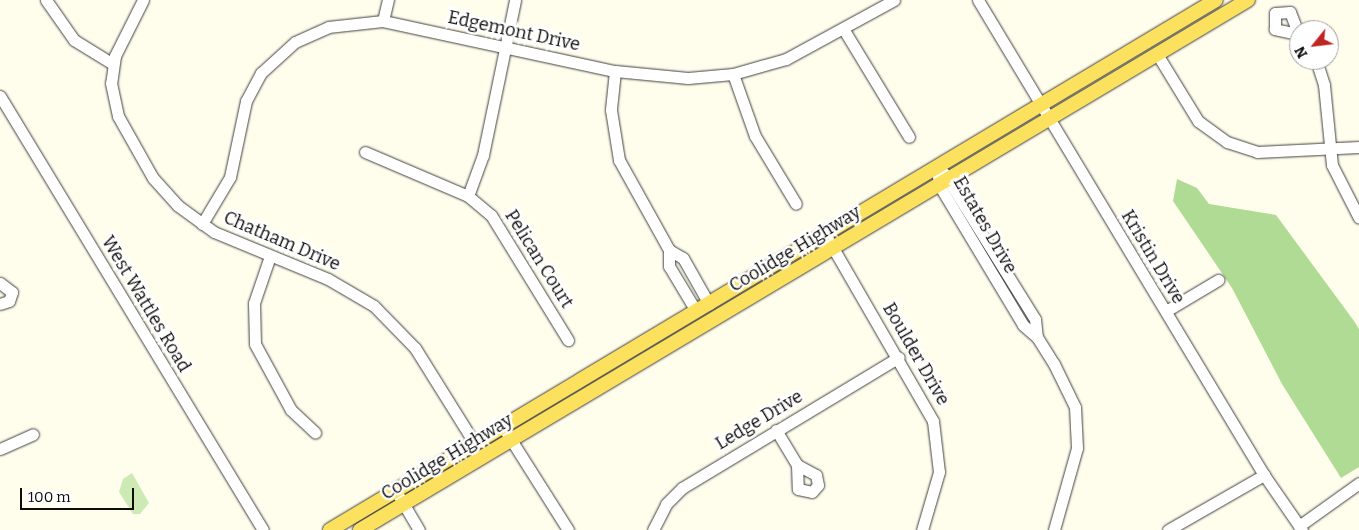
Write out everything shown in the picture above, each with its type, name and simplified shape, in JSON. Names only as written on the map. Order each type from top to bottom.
[{"type":"main road","name":"Coolidge Highway","points":[[330,530],[1216,0]]},
{"type":"main road","name":"Coolidge Highway","points":[[360,530],[1248,0]]},
{"type":"main road","points":[[1153,39],[1151,46],[1157,54]]},
{"type":"street","points":[[46,0],[74,40],[113,64]]},
{"type":"street","name":"Chatham Drive","points":[[143,0],[113,64],[114,102],[134,149],[164,192],[202,224],[270,256],[342,286],[390,320],[426,363],[475,444]]},
{"type":"street","points":[[383,21],[388,0]]},
{"type":"street","points":[[468,196],[480,165],[515,0]]},
{"type":"street","name":"Edgemont Drive","points":[[202,224],[230,177],[246,101],[270,62],[295,42],[328,27],[383,21],[615,71],[670,78],[733,74],[786,59],[844,30],[894,0]]},
{"type":"street","name":"Kristin Drive","points":[[978,0],[1264,475],[1300,528]]},
{"type":"street","points":[[844,30],[909,137]]},
{"type":"street","points":[[1157,54],[1198,121],[1227,142],[1257,152],[1359,147]]},
{"type":"street","points":[[1319,70],[1324,85],[1329,149],[1338,181],[1359,218]]},
{"type":"street","points":[[615,71],[610,110],[619,160],[669,250],[669,266],[696,311]]},
{"type":"street","points":[[733,74],[755,136],[796,204]]},
{"type":"street","name":"West Wattles Road","points":[[0,96],[263,530]]},
{"type":"street","name":"Pelican Court","points":[[365,152],[468,196],[500,226],[568,340]]},
{"type":"street","name":"Estates Drive","points":[[937,168],[1022,325],[1037,337],[1075,407],[1077,448],[1054,530]]},
{"type":"street","name":"Boulder Drive","points":[[825,234],[930,412],[940,446],[937,486],[922,530]]},
{"type":"street","points":[[669,250],[683,258],[710,304]]},
{"type":"street","points":[[270,256],[254,302],[255,344],[290,410],[315,432]]},
{"type":"street","points":[[1166,311],[1218,280]]},
{"type":"street","points":[[0,282],[12,292],[9,301],[0,304]]},
{"type":"street","name":"Ledge Drive","points":[[653,530],[666,504],[682,488],[899,357]]},
{"type":"street","points":[[503,427],[568,530]]},
{"type":"street","points":[[776,430],[797,465]]},
{"type":"street","points":[[0,450],[33,434]]},
{"type":"street","points":[[1168,530],[1264,475]]},
{"type":"street","points":[[1300,528],[1359,484]]},
{"type":"street","points":[[396,491],[419,530]]},
{"type":"green space","points":[[1177,179],[1197,188],[1209,204],[1276,215],[1359,329],[1359,467],[1341,478],[1282,384],[1232,288],[1173,201]]},
{"type":"green space","points":[[132,473],[149,503],[140,514],[133,514],[119,492],[123,479]]}]
